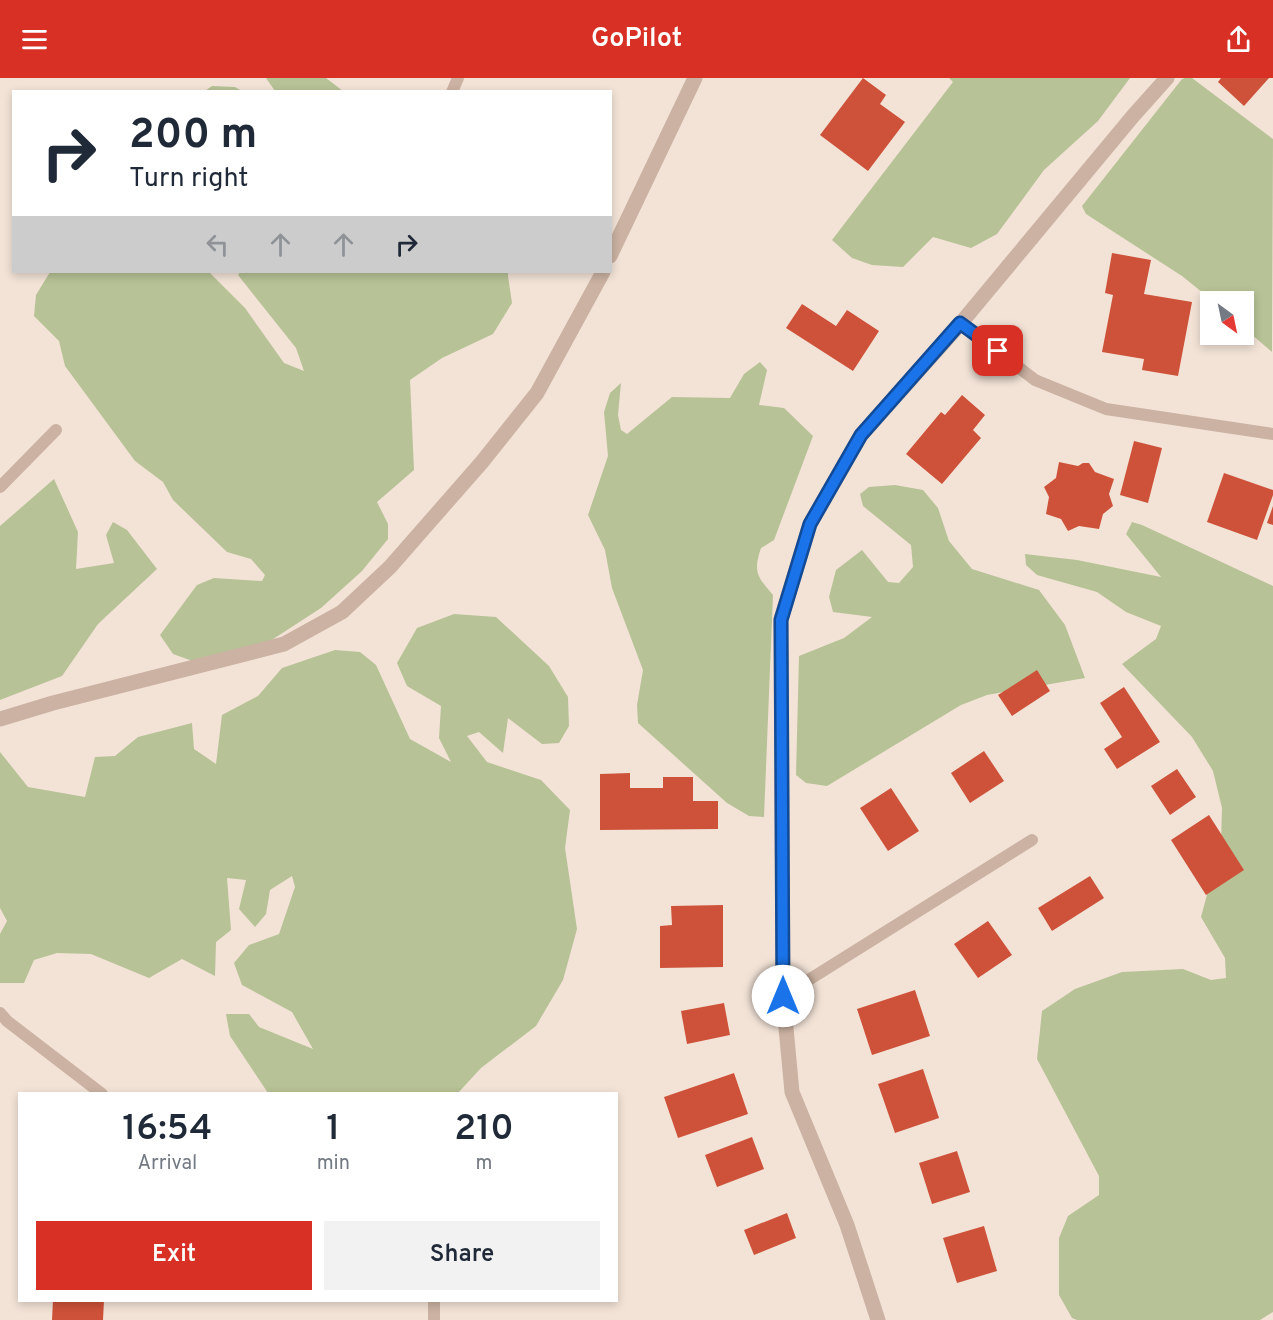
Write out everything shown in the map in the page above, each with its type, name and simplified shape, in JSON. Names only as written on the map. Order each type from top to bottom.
[{"type":"street","points":[[612,252],[695,78]]},
{"type":"street","points":[[878,1320],[848,1225],[792,1092],[783,996],[781,620],[810,524],[861,435],[960,323],[1167,78]]},
{"type":"street","points":[[0,719],[52,703],[284,644],[342,612],[390,567],[482,462],[537,393],[602,273]]},
{"type":"lane","points":[[960,323],[1035,380],[1106,409],[1273,434]]},
{"type":"lane","points":[[0,487],[56,430]]},
{"type":"lane","points":[[783,996],[1032,840]]},
{"type":"lane","points":[[0,1013],[7,1021],[99,1092]]},
{"type":"lane","points":[[434,1302],[434,1320]]},
{"type":"green space","points":[[266,78],[326,78],[342,90],[274,90]]},
{"type":"green space","points":[[949,78],[1130,78],[1098,121],[1044,170],[997,234],[971,248],[933,237],[903,267],[872,265],[852,258],[832,240],[953,82]]},
{"type":"green space","points":[[1192,78],[1273,139],[1272,352],[1254,337],[1254,291],[1201,291],[1182,276],[1086,214],[1082,206],[1182,79]]},
{"type":"green space","points":[[212,86],[235,87],[240,90],[206,90]]},
{"type":"green space","points":[[49,273],[210,273],[245,308],[284,363],[304,371],[296,348],[238,275],[239,273],[508,273],[512,303],[493,334],[442,358],[410,380],[414,470],[377,502],[388,524],[388,539],[362,571],[321,608],[238,662],[209,667],[173,654],[160,635],[197,585],[214,578],[262,581],[265,575],[251,559],[227,552],[173,500],[163,482],[135,461],[65,366],[59,341],[34,316],[36,295]]},
{"type":"green space","points":[[760,362],[767,370],[759,405],[784,408],[813,436],[774,540],[761,548],[757,563],[760,578],[773,595],[764,817],[749,816],[727,803],[638,723],[637,705],[643,670],[612,588],[605,550],[588,515],[608,456],[604,412],[610,393],[621,383],[618,415],[621,430],[627,434],[672,397],[730,398],[744,374]]},
{"type":"green space","points":[[54,479],[78,532],[76,569],[114,563],[106,535],[113,522],[127,530],[157,569],[98,624],[62,676],[0,700],[0,526]]},
{"type":"green space","points":[[895,485],[923,490],[938,508],[949,541],[972,569],[1039,590],[1065,625],[1085,678],[987,695],[961,705],[827,786],[806,783],[796,775],[799,656],[844,638],[872,617],[833,612],[829,597],[836,570],[862,550],[888,582],[899,583],[913,567],[911,545],[863,506],[860,494],[869,487]]},
{"type":"green space","points":[[1132,522],[1273,586],[1273,1312],[1260,1320],[1077,1320],[1072,1318],[1059,1295],[1059,1238],[1068,1216],[1099,1195],[1099,1176],[1037,1059],[1042,1011],[1075,989],[1122,972],[1183,969],[1211,980],[1226,978],[1225,958],[1201,917],[1221,843],[1222,808],[1213,771],[1192,737],[1122,664],[1156,639],[1161,626],[1126,612],[1097,592],[1037,575],[1026,565],[1025,554],[1077,560],[1161,577],[1126,534]]},
{"type":"green space","points":[[454,614],[496,617],[549,666],[568,697],[569,726],[559,743],[542,744],[508,718],[503,753],[479,732],[467,736],[487,762],[541,780],[570,810],[565,848],[577,929],[563,980],[536,1026],[481,1068],[459,1092],[267,1092],[230,1036],[226,1014],[249,1014],[259,1027],[313,1049],[292,1012],[242,985],[234,963],[249,945],[279,934],[295,887],[292,876],[270,890],[266,914],[255,927],[239,909],[246,880],[227,878],[231,930],[216,942],[215,976],[182,959],[149,978],[91,954],[57,953],[34,960],[24,983],[0,983],[0,934],[7,921],[0,908],[0,752],[28,787],[85,797],[95,757],[115,756],[138,737],[192,723],[194,749],[216,764],[222,715],[258,696],[282,668],[335,650],[360,652],[376,665],[410,739],[451,762],[439,738],[441,706],[407,686],[397,663],[417,628]]},
{"type":"building","points":[[863,78],[886,95],[880,104],[905,122],[868,171],[820,135]]},
{"type":"building","points":[[1221,78],[1269,78],[1244,106],[1218,82]]},
{"type":"building","points":[[1112,253],[1151,260],[1144,294],[1192,302],[1178,376],[1142,370],[1144,359],[1102,352],[1113,295],[1105,293]]},
{"type":"building","points":[[802,304],[836,326],[847,310],[879,331],[853,371],[786,328]]},
{"type":"building","points":[[962,395],[985,415],[973,430],[981,438],[942,484],[906,454],[941,412],[945,415]]},
{"type":"building","points":[[1134,441],[1162,448],[1148,503],[1120,495]]},
{"type":"building","points":[[1059,462],[1078,466],[1089,463],[1095,472],[1114,479],[1109,494],[1113,506],[1103,514],[1099,529],[1079,526],[1068,531],[1061,519],[1046,514],[1049,497],[1044,487],[1056,478]]},
{"type":"building","points":[[1224,473],[1273,490],[1257,540],[1207,522]]},
{"type":"building","points":[[1273,506],[1273,525],[1267,523]]},
{"type":"building","points":[[1037,670],[1050,691],[1012,716],[998,695]]},
{"type":"building","points":[[1124,687],[1160,742],[1117,769],[1104,749],[1122,737],[1100,703]]},
{"type":"building","points":[[984,751],[1004,781],[970,803],[951,773]]},
{"type":"building","points":[[1177,769],[1196,797],[1170,815],[1151,786]]},
{"type":"building","points":[[630,773],[630,788],[663,788],[663,777],[693,777],[693,801],[718,801],[718,829],[600,830],[600,774]]},
{"type":"building","points":[[891,788],[919,831],[888,851],[860,808]]},
{"type":"building","points":[[1209,815],[1244,870],[1206,895],[1171,840]]},
{"type":"building","points":[[1090,876],[1104,898],[1052,931],[1038,908]]},
{"type":"building","points":[[723,905],[723,967],[660,968],[660,926],[672,925],[671,906]]},
{"type":"building","points":[[988,921],[1012,955],[978,978],[954,944]]},
{"type":"building","points":[[915,990],[930,1036],[872,1055],[857,1009]]},
{"type":"building","points":[[724,1003],[730,1035],[687,1044],[681,1011]]},
{"type":"building","points":[[923,1069],[939,1118],[895,1133],[878,1084]]},
{"type":"building","points":[[734,1073],[748,1114],[678,1138],[664,1097]]},
{"type":"building","points":[[752,1137],[764,1169],[717,1187],[705,1155]]},
{"type":"building","points":[[957,1151],[970,1192],[932,1204],[919,1163]]},
{"type":"building","points":[[787,1213],[796,1238],[754,1255],[744,1230]]},
{"type":"building","points":[[984,1226],[997,1271],[957,1283],[943,1238]]},
{"type":"building","points":[[53,1302],[104,1302],[103,1320],[52,1320]]},
{"type":"route","points":[[783,996],[781,620],[810,524],[861,435],[960,323],[998,351]]}]
